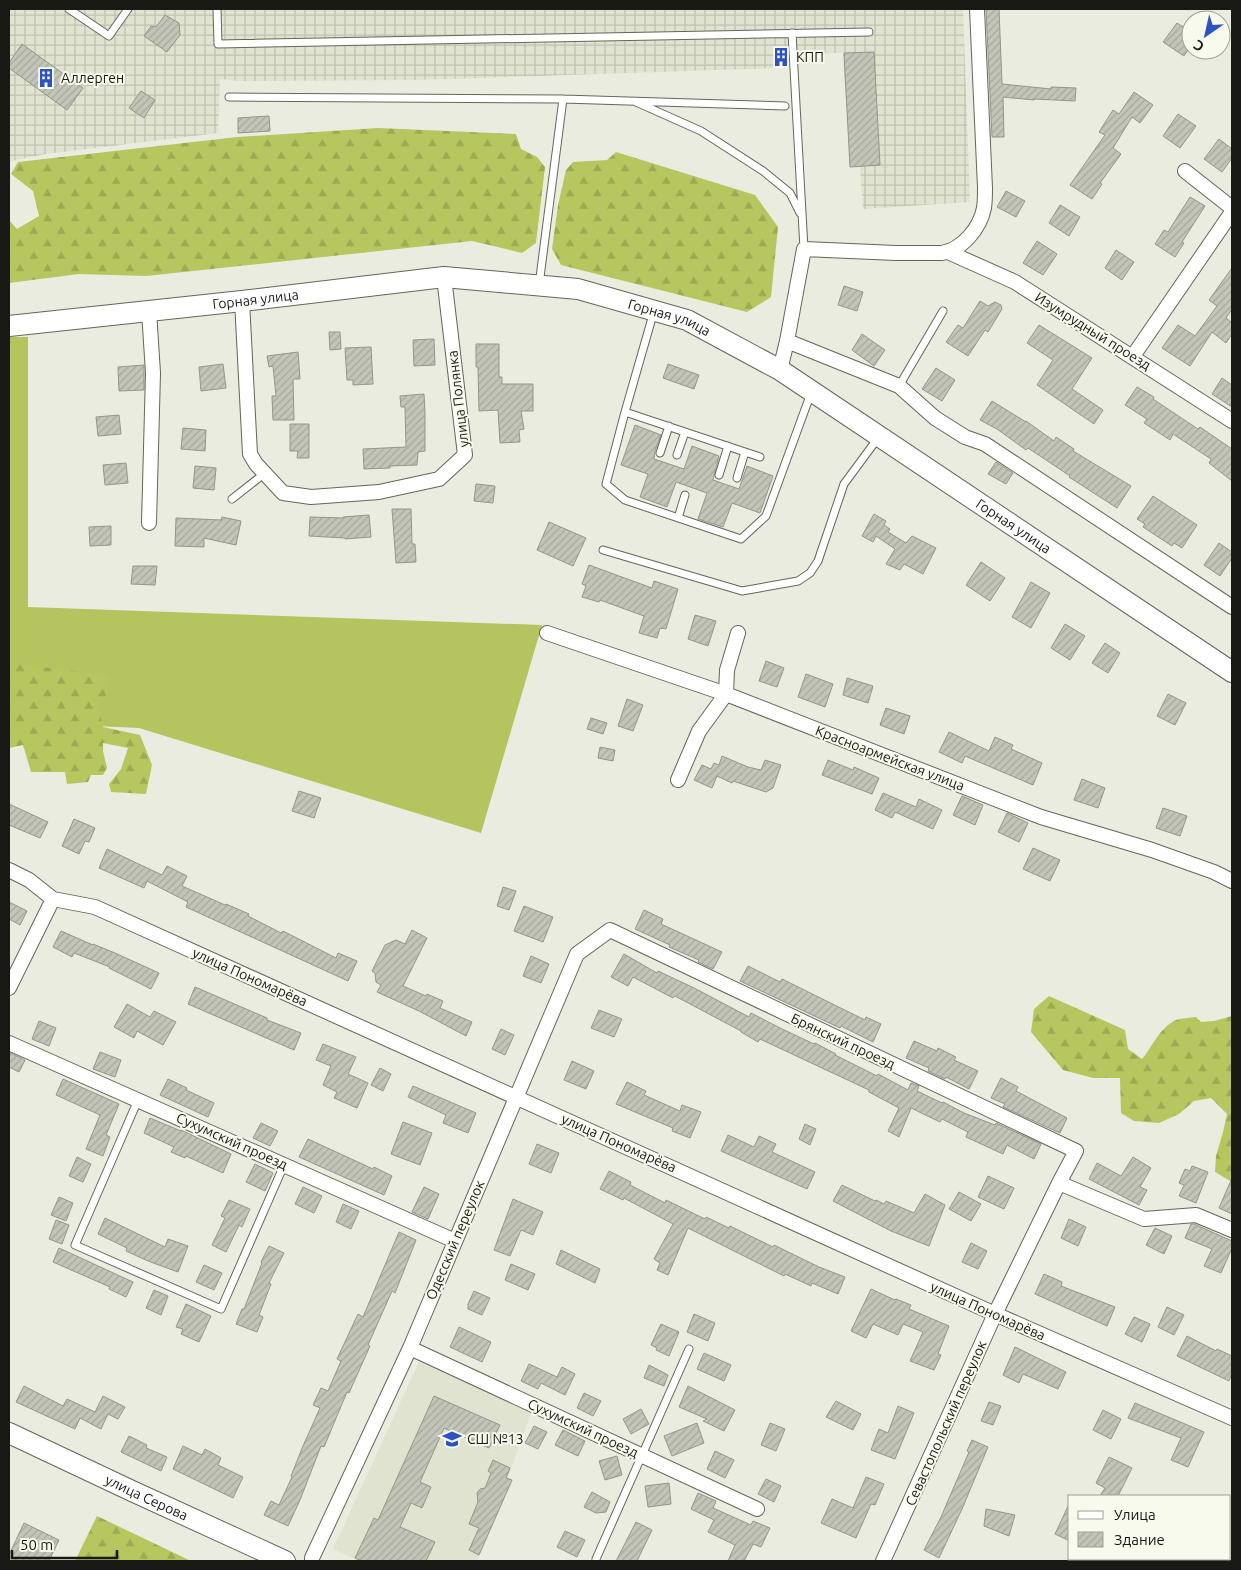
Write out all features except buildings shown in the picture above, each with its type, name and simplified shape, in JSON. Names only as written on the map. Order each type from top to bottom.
[{"type":"street","points":[[780,370],[804,249],[896,254],[948,252],[962,244],[977,227],[984,208],[984,182],[977,9]]},
{"type":"street","points":[[1185,171],[1232,208]]},
{"type":"street","points":[[1133,356],[1232,212]]},
{"type":"street","name":"Изумрудный проезд","points":[[948,252],[1015,282],[1232,421]]},
{"type":"street","name":"Горная улица","points":[[9,326],[444,277],[578,289],[687,320],[780,370],[1232,672]]},
{"type":"street","name":"улица Полянка","points":[[242,301],[250,454],[283,492],[311,497],[378,492],[439,479],[465,455],[444,277]]},
{"type":"street","points":[[149,311],[153,373],[149,523]]},
{"type":"street","points":[[787,341],[899,386],[934,418],[965,437],[985,444],[1232,607]]},
{"type":"street","name":"Красноармейская улица","points":[[548,633],[726,694],[1041,817],[1152,850],[1214,872],[1232,881]]},
{"type":"street","points":[[678,780],[699,731],[726,694],[727,670],[738,633]]},
{"type":"street","name":"улица Пономарёва","points":[[9,870],[29,880],[53,899],[95,907],[996,1314],[1232,1418]]},
{"type":"street","points":[[9,988],[53,899]]},
{"type":"street","name":"Одесский переулок","points":[[312,1561],[410,1348],[577,954],[610,930]]},
{"type":"street","name":"Брянский проезд","points":[[610,930],[1076,1151]]},
{"type":"street","name":"Сухумский проезд","points":[[9,1043],[455,1241]]},
{"type":"street","name":"Севастопольский переулок","points":[[886,1560],[996,1314],[1076,1151]]},
{"type":"street","points":[[1059,1183],[1144,1219],[1196,1215],[1232,1230]]},
{"type":"street","name":"Сухумский проезд","points":[[410,1348],[757,1509]]},
{"type":"street","name":"улица Серова","points":[[9,1433],[132,1492],[285,1561]]},
{"type":"lane","points":[[69,9],[110,36],[128,9]]},
{"type":"lane","points":[[217,9],[218,44],[869,32]]},
{"type":"lane","points":[[792,33],[804,249]]},
{"type":"lane","points":[[229,97],[564,99],[785,106]]},
{"type":"lane","points":[[538,285],[564,99]]},
{"type":"lane","points":[[634,101],[701,131],[763,171],[790,194],[802,216]]},
{"type":"lane","points":[[654,311],[606,484],[625,500],[741,539],[766,516],[811,391]]},
{"type":"lane","points":[[899,386],[943,311]]},
{"type":"lane","points":[[625,412],[760,457]]},
{"type":"lane","points":[[660,453],[669,426]]},
{"type":"lane","points":[[677,455],[685,432]]},
{"type":"lane","points":[[603,550],[742,592],[798,581],[810,573],[818,562],[844,484],[879,436]]},
{"type":"lane","points":[[719,475],[728,446]]},
{"type":"lane","points":[[737,478],[745,452]]},
{"type":"lane","points":[[232,499],[265,473]]},
{"type":"lane","points":[[678,518],[686,495]]},
{"type":"lane","points":[[138,1100],[75,1245],[221,1309],[284,1164]]},
{"type":"lane","points":[[596,1559],[689,1349]]},
{"type":"shaded area","name":"Аллерген","points":[[9,9],[963,9],[970,202],[863,209],[860,167],[850,167],[843,53],[777,54],[778,68],[416,80],[239,81],[220,79],[218,133],[46,154],[11,161],[9,167]]},
{"type":"shaded area","name":"СШ №13","points":[[420,1360],[531,1413],[508,1477],[513,1480],[477,1561],[360,1561],[333,1549]]},
{"type":"green space","points":[[378,128],[516,134],[521,149],[537,157],[545,167],[536,243],[522,253],[472,241],[146,276],[79,274],[9,283],[9,220],[17,229],[39,216],[33,191],[11,174],[18,162],[237,137]]},
{"type":"green space","points":[[616,152],[755,195],[778,227],[771,297],[747,312],[561,265],[552,249],[558,205],[566,170],[573,162],[607,160]]},
{"type":"green space","points":[[9,337],[28,337],[28,607],[542,625],[481,833],[139,728],[9,722]]},
{"type":"green space","points":[[9,663],[109,675],[105,701],[98,704],[103,727],[140,735],[152,765],[146,794],[111,792],[109,784],[121,769],[128,748],[103,743],[107,768],[103,775],[91,775],[88,782],[67,784],[65,772],[31,772],[23,745],[9,748]]},
{"type":"green space","points":[[1049,996],[1125,1030],[1128,1049],[1142,1059],[1161,1032],[1176,1020],[1196,1017],[1201,1022],[1232,1016],[1232,1182],[1215,1172],[1216,1156],[1227,1114],[1211,1098],[1194,1101],[1179,1114],[1159,1123],[1134,1121],[1121,1113],[1120,1078],[1093,1078],[1063,1070],[1031,1032],[1034,1009]]},
{"type":"green space","points":[[97,1516],[191,1561],[75,1561]]},
{"type":"place","name":"КПП","points":[[781,57]]},
{"type":"place","name":"Аллерген","points":[[46,78]]},
{"type":"place","name":"СШ №13","points":[[452,1439]]}]
